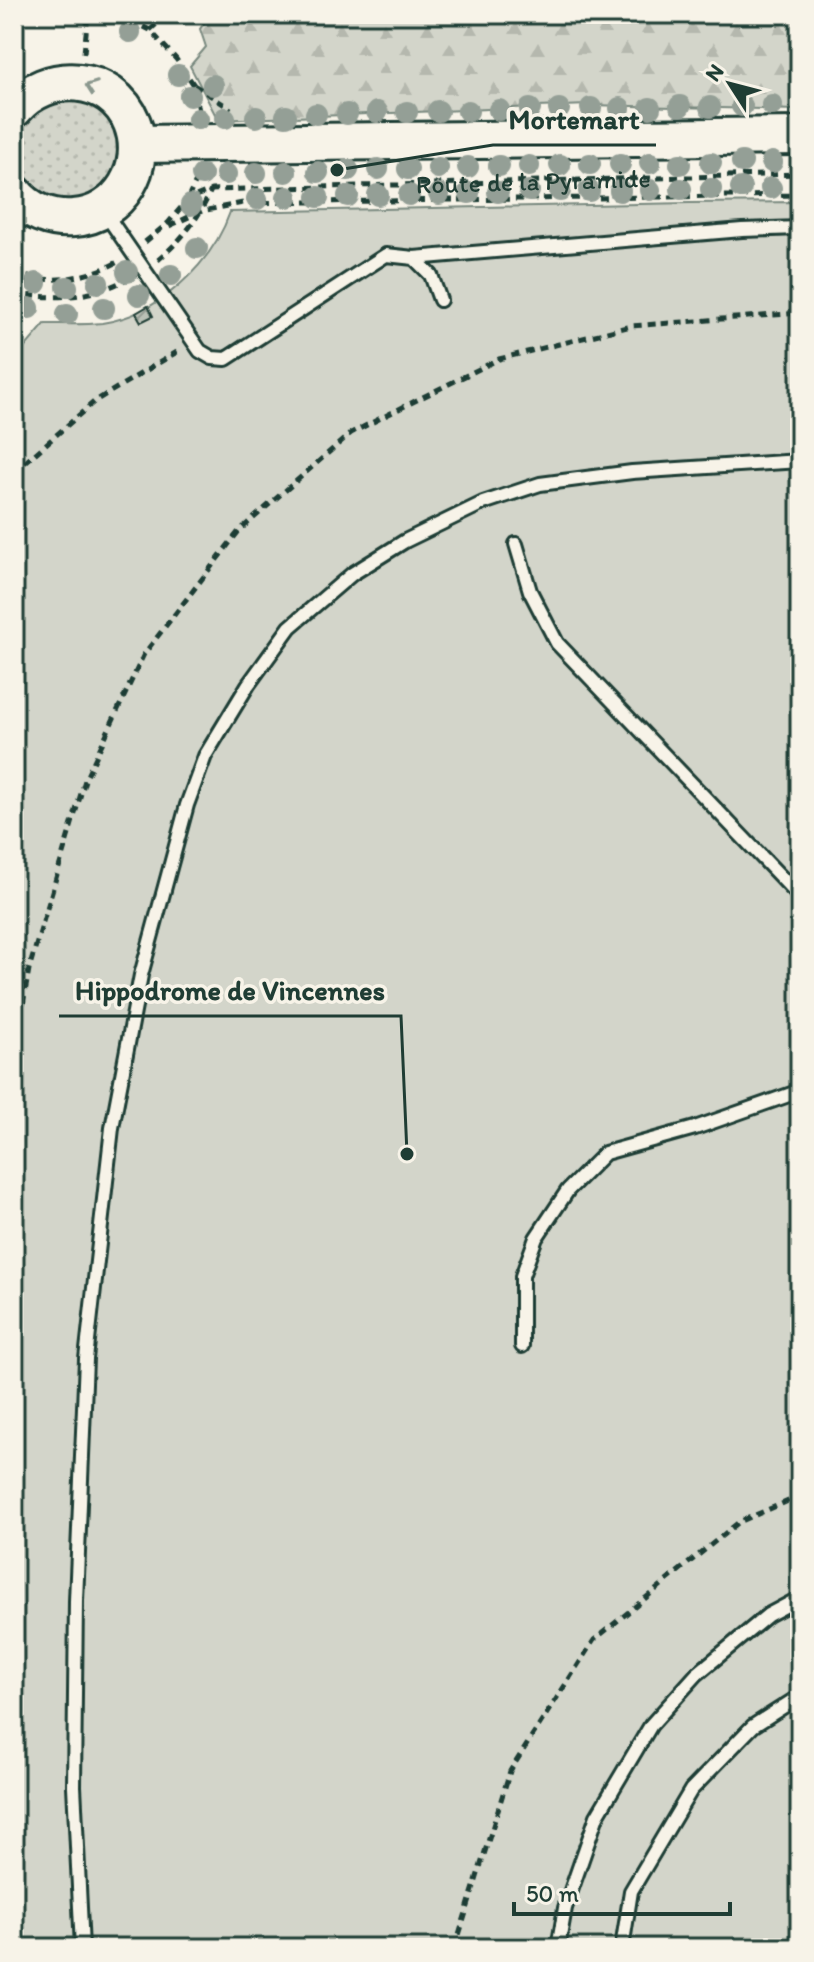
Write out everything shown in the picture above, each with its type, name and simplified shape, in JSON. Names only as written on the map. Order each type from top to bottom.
[{"type":"street","points":[[14,109],[39,88],[64,81],[81,83],[103,91],[121,105],[132,123],[137,144],[134,173],[124,192],[103,210],[85,218],[62,219],[42,214],[16,201]]},
{"type":"street","name":"Route de la Pyramide","points":[[137,144],[800,136]]},
{"type":"lane","points":[[103,210],[200,351],[212,358],[226,359],[386,255],[414,258],[742,230],[800,228]]},
{"type":"lane","points":[[414,258],[431,275],[440,300]]},
{"type":"lane","points":[[82,1948],[74,1786],[76,1601],[86,1359],[112,1128],[141,975],[187,805],[205,756],[248,685],[290,627],[352,574],[431,528],[483,503],[540,484],[632,472],[800,461]]},
{"type":"lane","points":[[516,544],[530,591],[557,643],[800,897]]},
{"type":"lane","points":[[522,1346],[522,1276],[536,1238],[568,1190],[605,1153],[695,1128],[800,1091]]},
{"type":"lane","points":[[558,1948],[565,1908],[597,1816],[651,1725],[697,1674],[768,1615],[800,1598]]},
{"type":"lane","points":[[622,1948],[631,1891],[691,1790],[753,1726],[800,1696]]},
{"type":"path","points":[[14,17],[27,14]]},
{"type":"path","points":[[118,14],[150,30],[194,85],[243,115]]},
{"type":"path","points":[[150,30],[168,14]]},
{"type":"path","points":[[194,85],[201,120]]},
{"type":"path","points":[[188,199],[201,171]]},
{"type":"path","name":"Route de la Pyramide","points":[[143,244],[168,223],[188,199],[211,190],[800,174]]},
{"type":"path","points":[[156,261],[178,243],[202,211],[211,190]]},
{"type":"path","name":"Route de la Pyramide","points":[[157,233],[202,211],[243,203],[800,195]]},
{"type":"path","points":[[14,272],[22,276],[60,280],[102,270],[123,259]]},
{"type":"path","points":[[14,294],[66,297],[108,290],[135,276]]},
{"type":"path","points":[[14,1059],[29,969],[85,780],[144,654],[239,531],[351,433],[499,359],[631,326],[800,313]]},
{"type":"path","points":[[14,472],[95,401],[193,342]]},
{"type":"path","points":[[455,1948],[510,1771],[594,1640],[739,1522],[800,1496]]},
{"type":"green space","points":[[210,14],[501,14],[503,19],[528,14],[800,14],[794,82],[800,84],[800,110],[588,105],[218,120],[190,66],[206,47],[200,29]]},
{"type":"green space","points":[[69,99],[88,103],[105,114],[116,131],[120,150],[116,169],[105,186],[88,197],[69,201],[50,197],[33,186],[22,169],[18,150],[22,131],[33,114],[50,103]]},
{"type":"green space","points":[[800,202],[800,1948],[14,1948],[14,360],[45,324],[102,323],[143,310],[162,298],[196,268],[222,231],[230,212]]},
{"type":"building","points":[[148,306],[153,316],[141,322],[136,313]]},
{"type":"place","name":"Mortemart","points":[[337,170]]},
{"type":"place","name":"Hippodrome de Vincennes","points":[[407,1154]]}]
